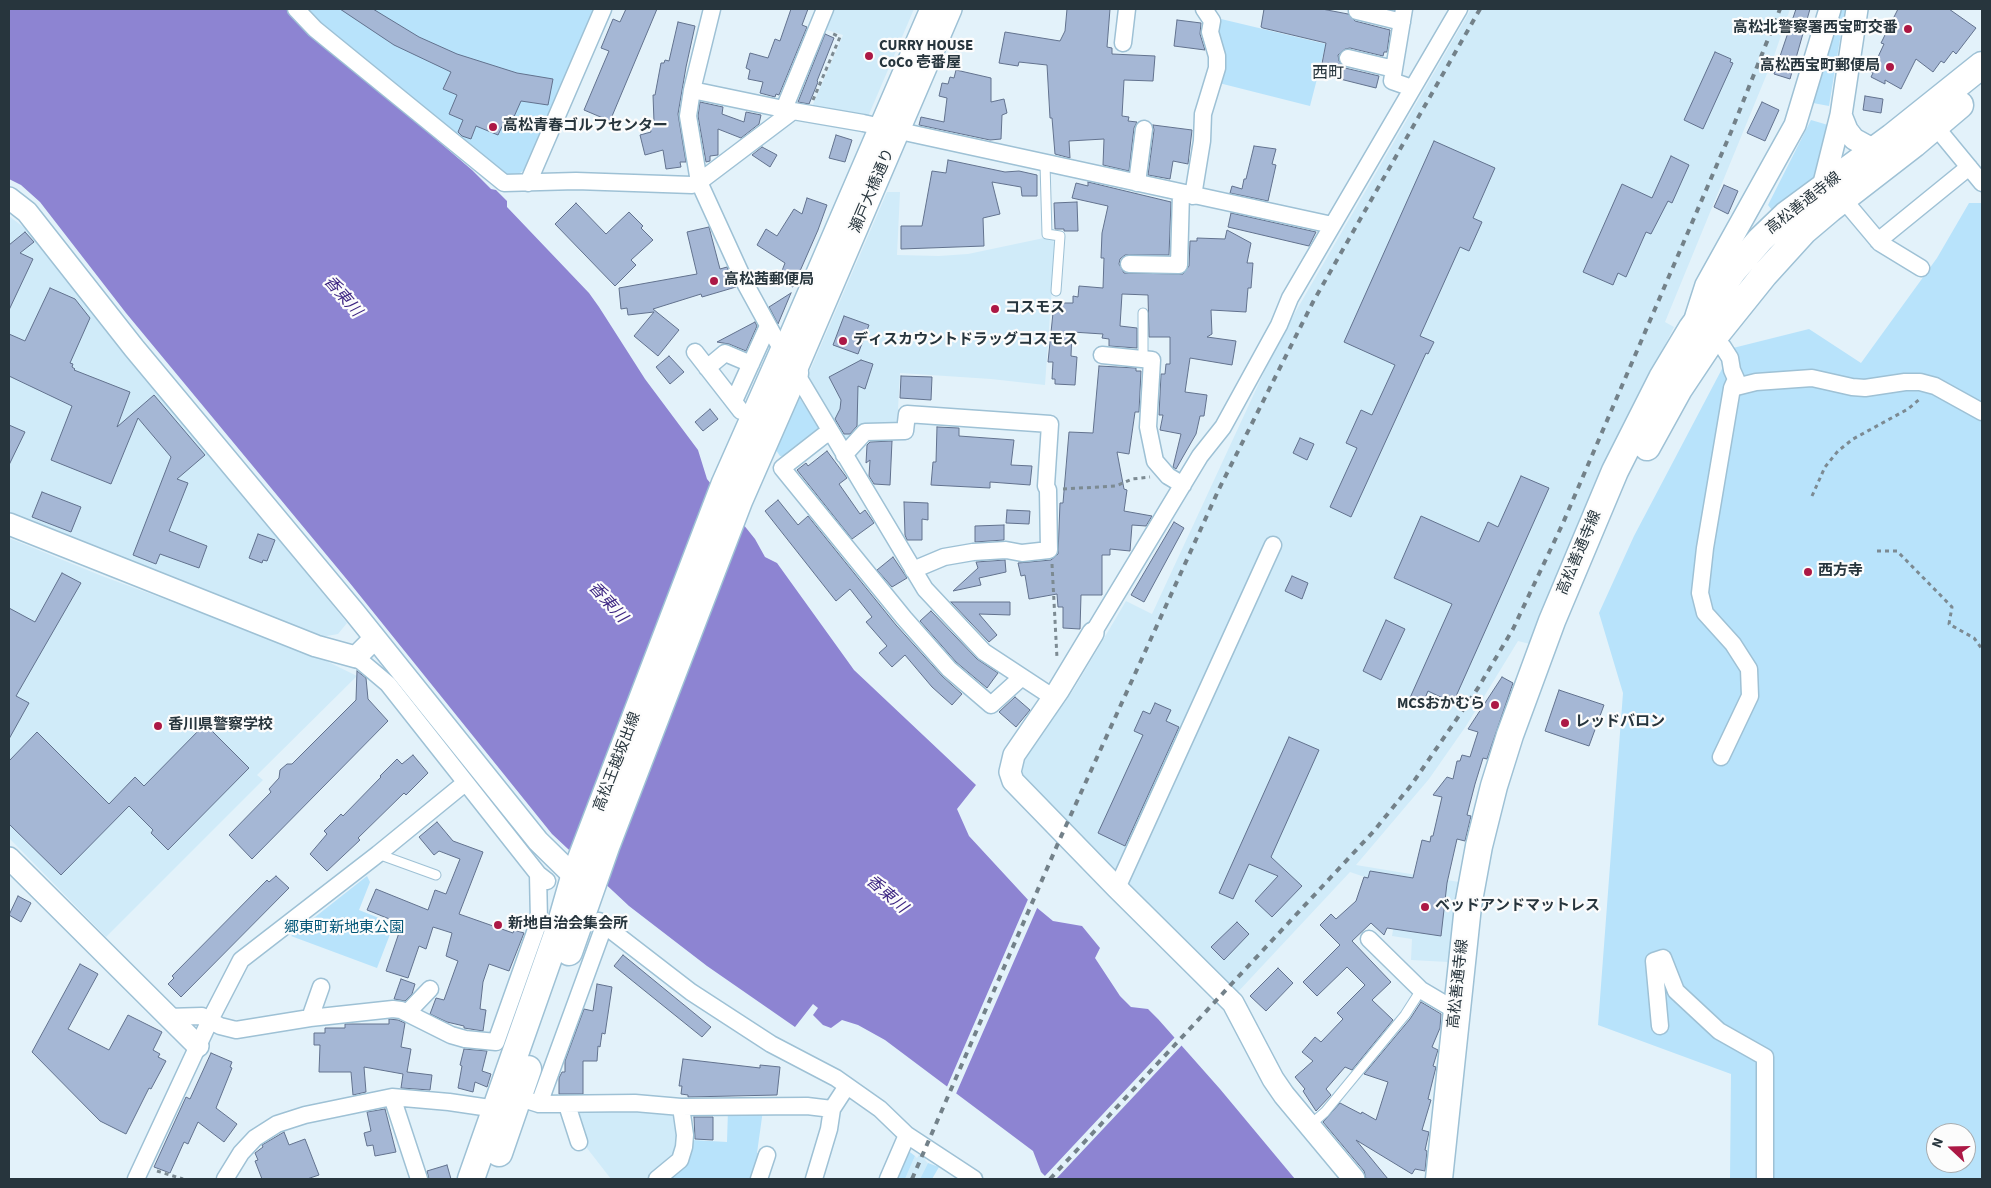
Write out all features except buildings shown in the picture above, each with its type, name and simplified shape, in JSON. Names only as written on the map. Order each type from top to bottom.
[{"type":"main road","name":"高松善通寺線","points":[[1439,1179],[1468,906],[1479,846],[1494,786],[1513,727],[1552,620],[1615,471],[1662,378],[1702,334],[1764,275],[1804,231],[1833,194],[1874,150],[1982,65]]},
{"type":"main road","name":"高松善通寺線","points":[[1455,1179],[1484,909],[1496,852],[1525,741],[1568,627],[1631,478],[1679,389],[1702,334],[1734,270],[1760,240],[1786,215],[1833,194],[1935,126],[1982,87]]},
{"type":"main road","name":"高松王越坂出線","points":[[489,1179],[584,880],[732,492],[789,363]]},
{"type":"main road","name":"高松王越坂出線","points":[[471,1179],[512,1104]]},
{"type":"street","points":[[296,9],[315,29],[504,184],[576,181],[692,185],[699,182],[795,111],[817,28],[826,9]]},
{"type":"street","points":[[528,183],[603,9]]},
{"type":"street","points":[[712,9],[692,90],[688,116],[699,182],[746,286],[789,363],[925,589],[984,652],[1022,677],[1056,695]]},
{"type":"street","name":"瀬戸大橋通り","points":[[889,130],[931,9]]},
{"type":"street","name":"瀬戸大橋通り","points":[[789,363],[889,130],[951,9]]},
{"type":"street","points":[[1123,43],[1127,9]]},
{"type":"street","points":[[1129,264],[1179,265],[1187,194],[1202,141],[1203,114],[1217,68],[1217,56],[1210,32],[1212,21],[1204,9]]},
{"type":"street","points":[[1354,1179],[1309,1127],[1273,1079],[1233,1003],[1019,787],[1010,772],[1014,754],[1056,695],[1200,456],[1223,427],[1279,326],[1290,298],[1459,9]]},
{"type":"street","points":[[1721,757],[1750,696],[1749,669],[1733,644],[1705,613],[1700,593],[1705,548],[1732,388],[1736,379],[1730,358],[1723,347],[1702,334],[1706,285],[1795,125],[1830,9]]},
{"type":"street","points":[[1857,9],[1841,115],[1833,194],[1878,241],[1921,268]]},
{"type":"street","points":[[1357,11],[1403,15],[1392,81],[1412,88]]},
{"type":"street","points":[[1348,58],[1394,69]]},
{"type":"street","points":[[692,90],[889,130],[1332,225]]},
{"type":"street","points":[[1841,115],[1847,130],[1854,139],[1874,150]]},
{"type":"street","points":[[1935,126],[1982,183]]},
{"type":"street","points":[[1137,183],[1144,129]]},
{"type":"street","points":[[1878,241],[1969,167]]},
{"type":"street","points":[[9,198],[27,212],[134,348],[374,638],[538,841],[584,880]]},
{"type":"street","points":[[695,352],[737,406],[751,364],[768,326]]},
{"type":"street","points":[[707,368],[725,353],[751,364]]},
{"type":"street","points":[[1102,355],[1152,360],[1148,427],[1155,461],[1168,476],[1183,485]]},
{"type":"street","points":[[1732,388],[1756,382],[1812,378],[1865,388],[1905,382],[1920,382],[1934,386],[1982,412]]},
{"type":"street","points":[[844,455],[866,432],[905,431],[907,414],[1050,424],[1046,486],[1048,490],[1049,550],[973,552],[944,557],[913,570]]},
{"type":"street","points":[[831,432],[779,464],[904,618],[949,669],[991,705],[1022,677]]},
{"type":"street","points":[[9,524],[316,646],[356,657],[388,684],[465,783],[543,878],[539,921],[496,1042],[465,1039],[451,1035],[393,1009],[310,1018],[236,1030],[220,1026],[202,1016],[167,1017]]},
{"type":"street","points":[[1117,888],[1274,545]]},
{"type":"street","points":[[356,657],[374,638]]},
{"type":"street","points":[[139,1173],[240,960],[378,854],[465,783]]},
{"type":"street","points":[[9,858],[198,1046]]},
{"type":"street","points":[[512,1104],[601,923],[691,992],[772,1044],[836,1078],[880,1109],[907,1135],[974,1179]]},
{"type":"street","points":[[1369,940],[1421,990],[1448,1006],[1457,1004]]},
{"type":"street","points":[[1660,1026],[1654,962],[1663,958],[1676,991],[1719,1031],[1765,1057],[1765,1179]]},
{"type":"street","points":[[310,1018],[321,987]]},
{"type":"street","points":[[407,1014],[430,990]]},
{"type":"street","points":[[814,1179],[829,1129],[832,1109],[847,1086]]},
{"type":"street","points":[[392,1097],[419,1179]]},
{"type":"street","points":[[225,1179],[241,1153],[255,1138],[277,1124],[305,1115],[392,1097],[449,1102],[512,1104],[635,1103],[681,1107],[807,1106],[832,1109]]},
{"type":"street","points":[[567,1105],[579,1142]]},
{"type":"street","points":[[657,1179],[680,1160],[685,1135],[681,1107]]},
{"type":"street","points":[[888,1179],[907,1135]]},
{"type":"street","points":[[759,1179],[767,1155]]},
{"type":"lane","points":[[1045,164],[1047,234],[1060,236],[1056,292]]},
{"type":"lane","points":[[1143,313],[1143,359]]},
{"type":"lane","points":[[378,854],[436,875]]},
{"type":"lane","points":[[1309,1127],[1325,1112],[1405,1015],[1421,990]]},
{"type":"path","points":[[795,111],[840,36],[817,28]]},
{"type":"path","points":[[1812,496],[1825,467],[1838,450],[1853,439],[1908,409],[1934,386]]},
{"type":"path","points":[[1048,490],[1116,486],[1132,479],[1168,476]]},
{"type":"path","points":[[1049,550],[1052,551],[1056,695]]},
{"type":"path","points":[[1877,551],[1897,551],[1952,607],[1949,624],[1974,638],[1982,649]]},
{"type":"path","points":[[139,1173],[183,1179]]},
{"type":"shaded area","points":[[831,9],[914,9],[867,119],[811,109],[843,35],[821,28]]},
{"type":"shaded area","points":[[1471,9],[1790,9],[1773,59],[1665,322],[1674,327],[1630,414],[1530,644],[1518,641],[1466,726],[1429,779],[1356,865],[1459,882],[1448,962],[1411,960],[1412,939],[1392,936],[1400,889],[1350,872],[1236,994],[1024,783],[1022,763],[1074,689],[1126,601],[1152,614],[1278,342]]},
{"type":"shaded area","points":[[887,192],[900,192],[897,255],[939,256],[968,254],[1052,237],[1055,245],[1045,385],[991,379],[900,373],[897,427],[846,448],[806,380]]},
{"type":"shaded area","points":[[9,216],[31,233],[347,623],[338,634],[321,637],[9,514]]},
{"type":"shaded area","name":"香川県警察学校","points":[[9,538],[102,576],[310,653],[357,676],[257,775],[263,780],[106,937],[9,838]]},
{"type":"shaded area","points":[[580,1109],[671,1111],[677,1117],[677,1153],[650,1179],[611,1179],[583,1143],[575,1120]]},
{"type":"shaded area","points":[[919,1155],[926,1158],[925,1160],[928,1163],[920,1179],[905,1179],[915,1156],[917,1158]]},
{"type":"green space","name":"高松青春ゴルフセンター","points":[[305,9],[595,9],[524,170],[516,176],[505,178],[318,23]]},
{"type":"green space","points":[[1840,9],[1845,9],[1829,106],[1813,103]]},
{"type":"green space","points":[[1221,19],[1326,44],[1310,106],[1215,82],[1215,20]]},
{"type":"green space","points":[[1811,120],[1828,125],[1816,180],[1775,214],[1768,205]]},
{"type":"green space","points":[[1969,203],[1982,203],[1982,1179],[1730,1179],[1731,1074],[1598,1025],[1623,693],[1599,613],[1634,536],[1733,348],[1809,329],[1861,363],[1937,258]]},
{"type":"green space","points":[[799,397],[819,428],[817,435],[788,457],[780,456],[776,450]]},
{"type":"green space","name":"郷東町新地東公園","points":[[367,876],[370,882],[359,910],[394,924],[377,968],[291,936]]},
{"type":"green space","points":[[728,1110],[763,1110],[757,1153],[765,1154],[757,1179],[665,1179],[692,1140],[727,1142]]},
{"type":"green space","points":[[906,1149],[915,1156],[905,1179],[892,1179]]},
{"type":"green space","points":[[928,1163],[939,1167],[932,1179],[920,1179]]},
{"type":"water","name":"香東川","points":[[9,9],[288,9],[300,23],[472,170],[491,189],[496,190],[507,201],[507,207],[589,293],[645,379],[698,450],[707,479],[755,539],[765,557],[777,563],[854,670],[976,785],[957,809],[969,836],[1030,902],[1053,921],[1082,926],[1100,948],[1095,958],[1120,996],[1131,1007],[1148,1009],[1158,1019],[1220,1089],[1295,1179],[1048,1179],[1041,1172],[1033,1151],[885,1040],[858,1025],[842,1020],[831,1028],[823,1025],[813,1015],[818,1008],[813,1004],[795,1027],[707,966],[629,906],[552,834],[349,582],[126,313],[40,202],[21,185],[9,179]]},
{"type":"pier","points":[[1029,897],[1038,906],[955,1096],[946,1089]]},
{"type":"pier","points":[[1176,1036],[1183,1044],[1056,1179],[1043,1178]]},
{"type":"railway","points":[[912,1179],[1059,841],[1219,489],[1313,302],[1480,9]]},
{"type":"railway","points":[[1050,1179],[1373,832],[1412,784],[1478,688],[1513,629],[1563,523],[1731,132],[1780,9]]},
{"type":"place","name":"高松北警察署西宝町交番","points":[[1908,29]]},
{"type":"place","name":"CURRY HOUSE CoCo 壱番屋","points":[[869,56]]},
{"type":"place","name":"高松西宝町郵便局","points":[[1890,67]]},
{"type":"place","name":"高松青春ゴルフセンター","points":[[493,127]]},
{"type":"place","name":"高松茜郵便局","points":[[714,281]]},
{"type":"place","name":"コスモス","points":[[995,309]]},
{"type":"place","name":"ディスカウントドラッグコスモス","points":[[843,341]]},
{"type":"place","name":"西方寺","points":[[1808,572]]},
{"type":"place","name":"MCSおかむら","points":[[1495,705]]},
{"type":"place","name":"レッドバロン","points":[[1565,723]]},
{"type":"place","name":"香川県警察学校","points":[[158,726]]},
{"type":"place","name":"ベッドアンドマットレス","points":[[1425,907]]},
{"type":"place","name":"新地自治会集会所","points":[[498,925]]},
{"type":"district","name":"西町","points":[[1328,74]]}]
